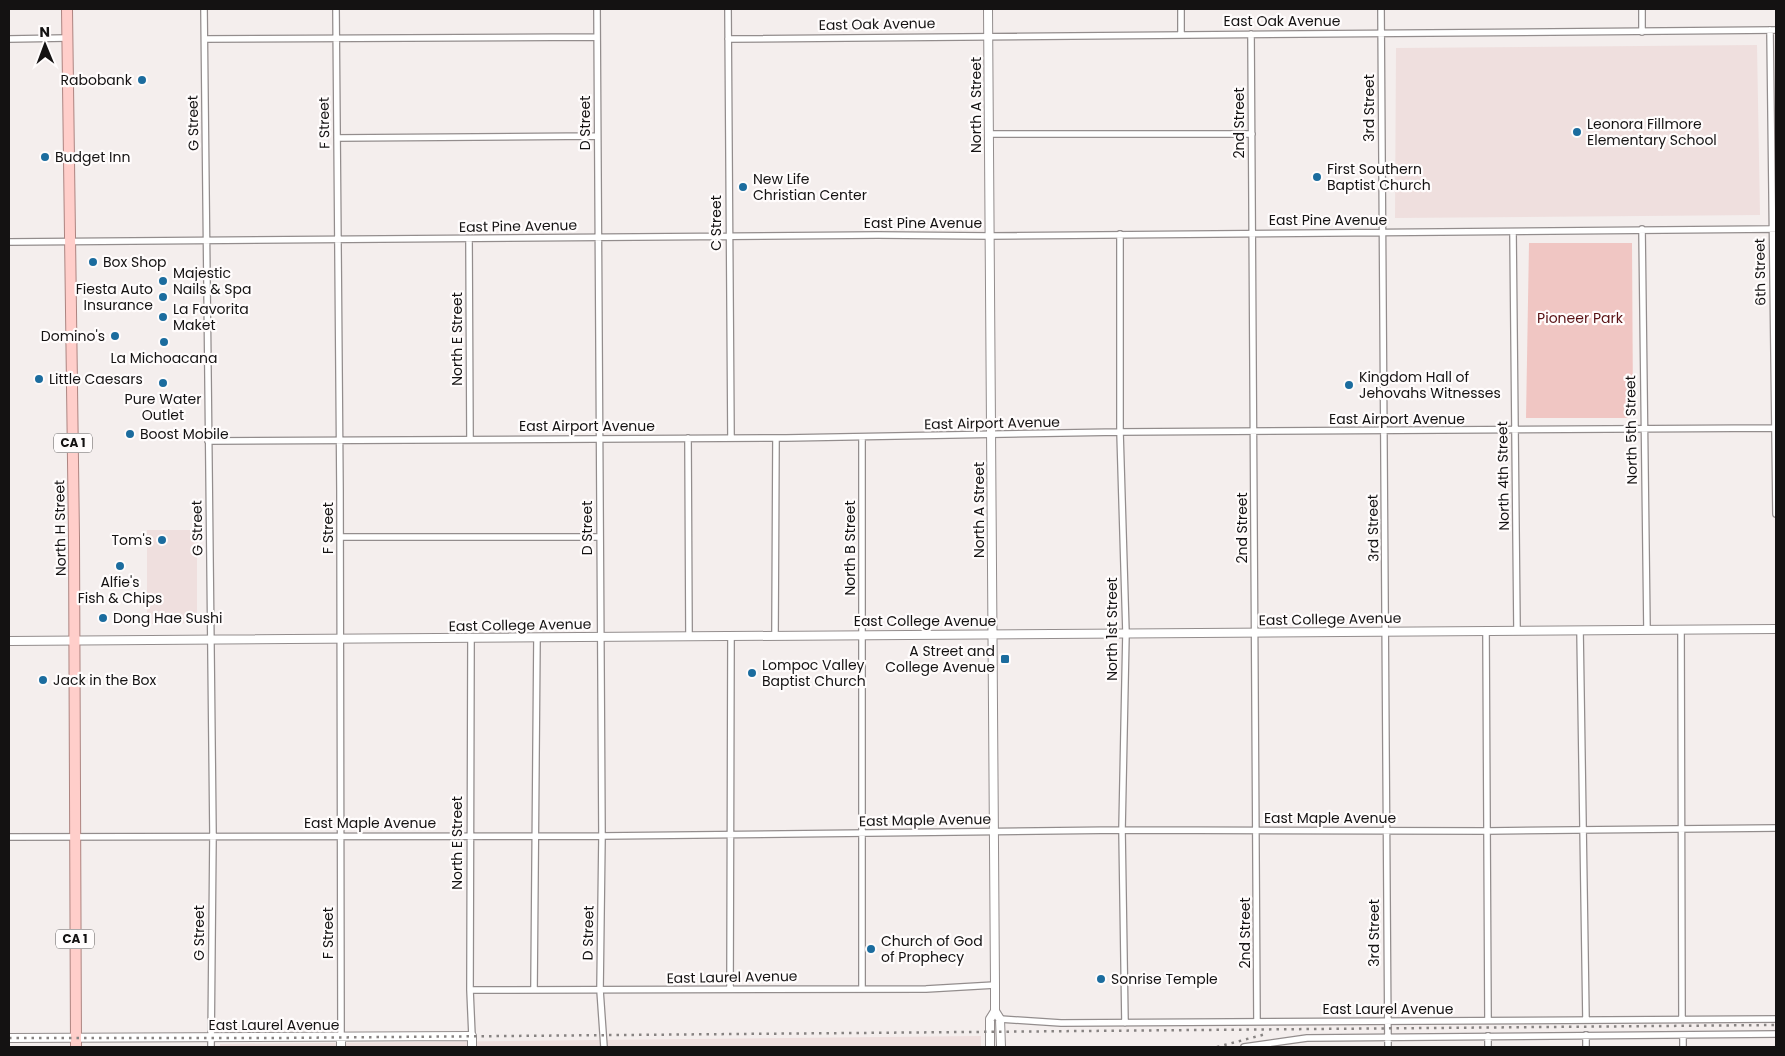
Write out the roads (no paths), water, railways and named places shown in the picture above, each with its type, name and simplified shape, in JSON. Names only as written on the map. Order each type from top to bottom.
[{"type":"highway","name":"North H Street","points":[[68,9],[76,1042]]},
{"type":"street","name":"G Street","points":[[204,9],[213,835],[211,1047]]},
{"type":"street","name":"F Street","points":[[336,9],[339,240],[341,1047]]},
{"type":"street","name":"D Street","points":[[597,9],[602,836],[600,990],[604,1047]]},
{"type":"street","name":"C Street","points":[[728,9],[731,438]]},
{"type":"street","name":"North A Street","points":[[988,9],[994,985],[995,1011],[1000,1019],[1001,1047]]},
{"type":"street","points":[[1181,9],[1181,33]]},
{"type":"street","name":"3rd Street","points":[[1381,9],[1387,631],[1388,1047]]},
{"type":"street","points":[[1642,9],[1642,32]]},
{"type":"street","name":"East Oak Avenue","points":[[728,38],[1181,33],[1382,34],[1773,30]]},
{"type":"street","name":"6th Street","points":[[1773,30],[1776,514]]},
{"type":"street","name":"2nd Street","points":[[1251,34],[1257,1022]]},
{"type":"street","points":[[205,38],[597,37]]},
{"type":"street","points":[[9,39],[67,38]]},
{"type":"street","points":[[989,134],[1252,134]]},
{"type":"street","points":[[337,138],[597,136]]},
{"type":"street","name":"East Pine Avenue","points":[[9,242],[1774,229]]},
{"type":"street","name":"North 5th Street","points":[[1642,230],[1647,630]]},
{"type":"street","name":"North 4th Street","points":[[1513,232],[1517,630]]},
{"type":"street","name":"North 1st Street","points":[[1120,234],[1120,432],[1126,633],[1122,830],[1125,1023]]},
{"type":"street","name":"North E Street","points":[[469,239],[470,439]]},
{"type":"street","name":"East Airport Avenue","points":[[208,441],[776,438],[992,436],[1120,432],[1254,433],[1776,428]]},
{"type":"street","name":"North B Street","points":[[862,437],[862,989]]},
{"type":"street","points":[[688,438],[689,635]]},
{"type":"street","points":[[775,634],[776,438]]},
{"type":"street","points":[[340,537],[600,537]]},
{"type":"street","name":"East College Avenue","points":[[9,641],[732,634],[1776,629]]},
{"type":"street","points":[[1486,630],[1488,1020]]},
{"type":"street","points":[[1580,630],[1586,1020]]},
{"type":"street","points":[[1681,630],[1682,1019]]},
{"type":"street","points":[[730,989],[732,634]]},
{"type":"street","points":[[534,989],[537,637]]},
{"type":"street","name":"North E Street","points":[[471,638],[470,990],[472,1047]]},
{"type":"street","name":"East Maple Avenue","points":[[9,837],[213,835],[602,836],[1122,830],[1487,831],[1776,828]]},
{"type":"street","name":"East Laurel Avenue","points":[[470,990],[926,989],[994,985]]},
{"type":"street","name":"North A Street","points":[[990,1047],[990,1019],[995,1011]]},
{"type":"street","name":"East Laurel Avenue","points":[[1000,1019],[1045,1023],[1125,1023],[1776,1019]]},
{"type":"street","name":"East Laurel Avenue","points":[[1244,1047],[1259,1046],[1293,1038],[1776,1034]]},
{"type":"street","points":[[1586,1035],[1586,1047]]},
{"type":"street","points":[[1683,1035],[1683,1047]]},
{"type":"street","name":"East Laurel Avenue","points":[[9,1038],[76,1042],[211,1038],[472,1036]]},
{"type":"street","points":[[1488,1036],[1488,1047]]},
{"type":"railway","points":[[9,1038],[275,1038],[1776,1025]]},
{"type":"railway","points":[[1217,1047],[1266,1034]]},
{"type":"place","name":"Rabobank","points":[[142,80]]},
{"type":"place","name":"Leonora Fillmore Elementary School","points":[[1577,132]]},
{"type":"place","name":"Budget Inn","points":[[45,157]]},
{"type":"place","name":"First Southern Baptist Church","points":[[1317,177]]},
{"type":"place","name":"New Life Christian Center","points":[[743,187]]},
{"type":"place","name":"Box Shop","points":[[93,262]]},
{"type":"place","name":"Majestic Nails & Spa","points":[[163,281]]},
{"type":"place","name":"Fiesta Auto Insurance","points":[[163,297]]},
{"type":"place","name":"La Favorita Maket","points":[[163,317]]},
{"type":"place","name":"Domino's","points":[[115,336]]},
{"type":"place","name":"La Michoacana","points":[[164,342]]},
{"type":"place","name":"Little Caesars","points":[[39,379]]},
{"type":"place","name":"Pure Water Outlet","points":[[163,383]]},
{"type":"place","name":"Kingdom Hall of Jehovahs Witnesses","points":[[1349,385]]},
{"type":"place","name":"Boost Mobile","points":[[130,434]]},
{"type":"place","name":"Tom's","points":[[162,540]]},
{"type":"place","name":"Alfie's Fish & Chips","points":[[120,566]]},
{"type":"place","name":"Dong Hae Sushi","points":[[103,618]]},
{"type":"place","name":"A Street and College Avenue","points":[[1005,659]]},
{"type":"place","name":"Lompoc Valley Baptist Church","points":[[752,673]]},
{"type":"place","name":"Jack in the Box","points":[[43,680]]},
{"type":"place","name":"Church of God of Prophecy","points":[[871,949]]},
{"type":"place","name":"Sonrise Temple","points":[[1101,979]]},
{"type":"park label","name":"Pioneer Park","points":[[1580,318]]}]
